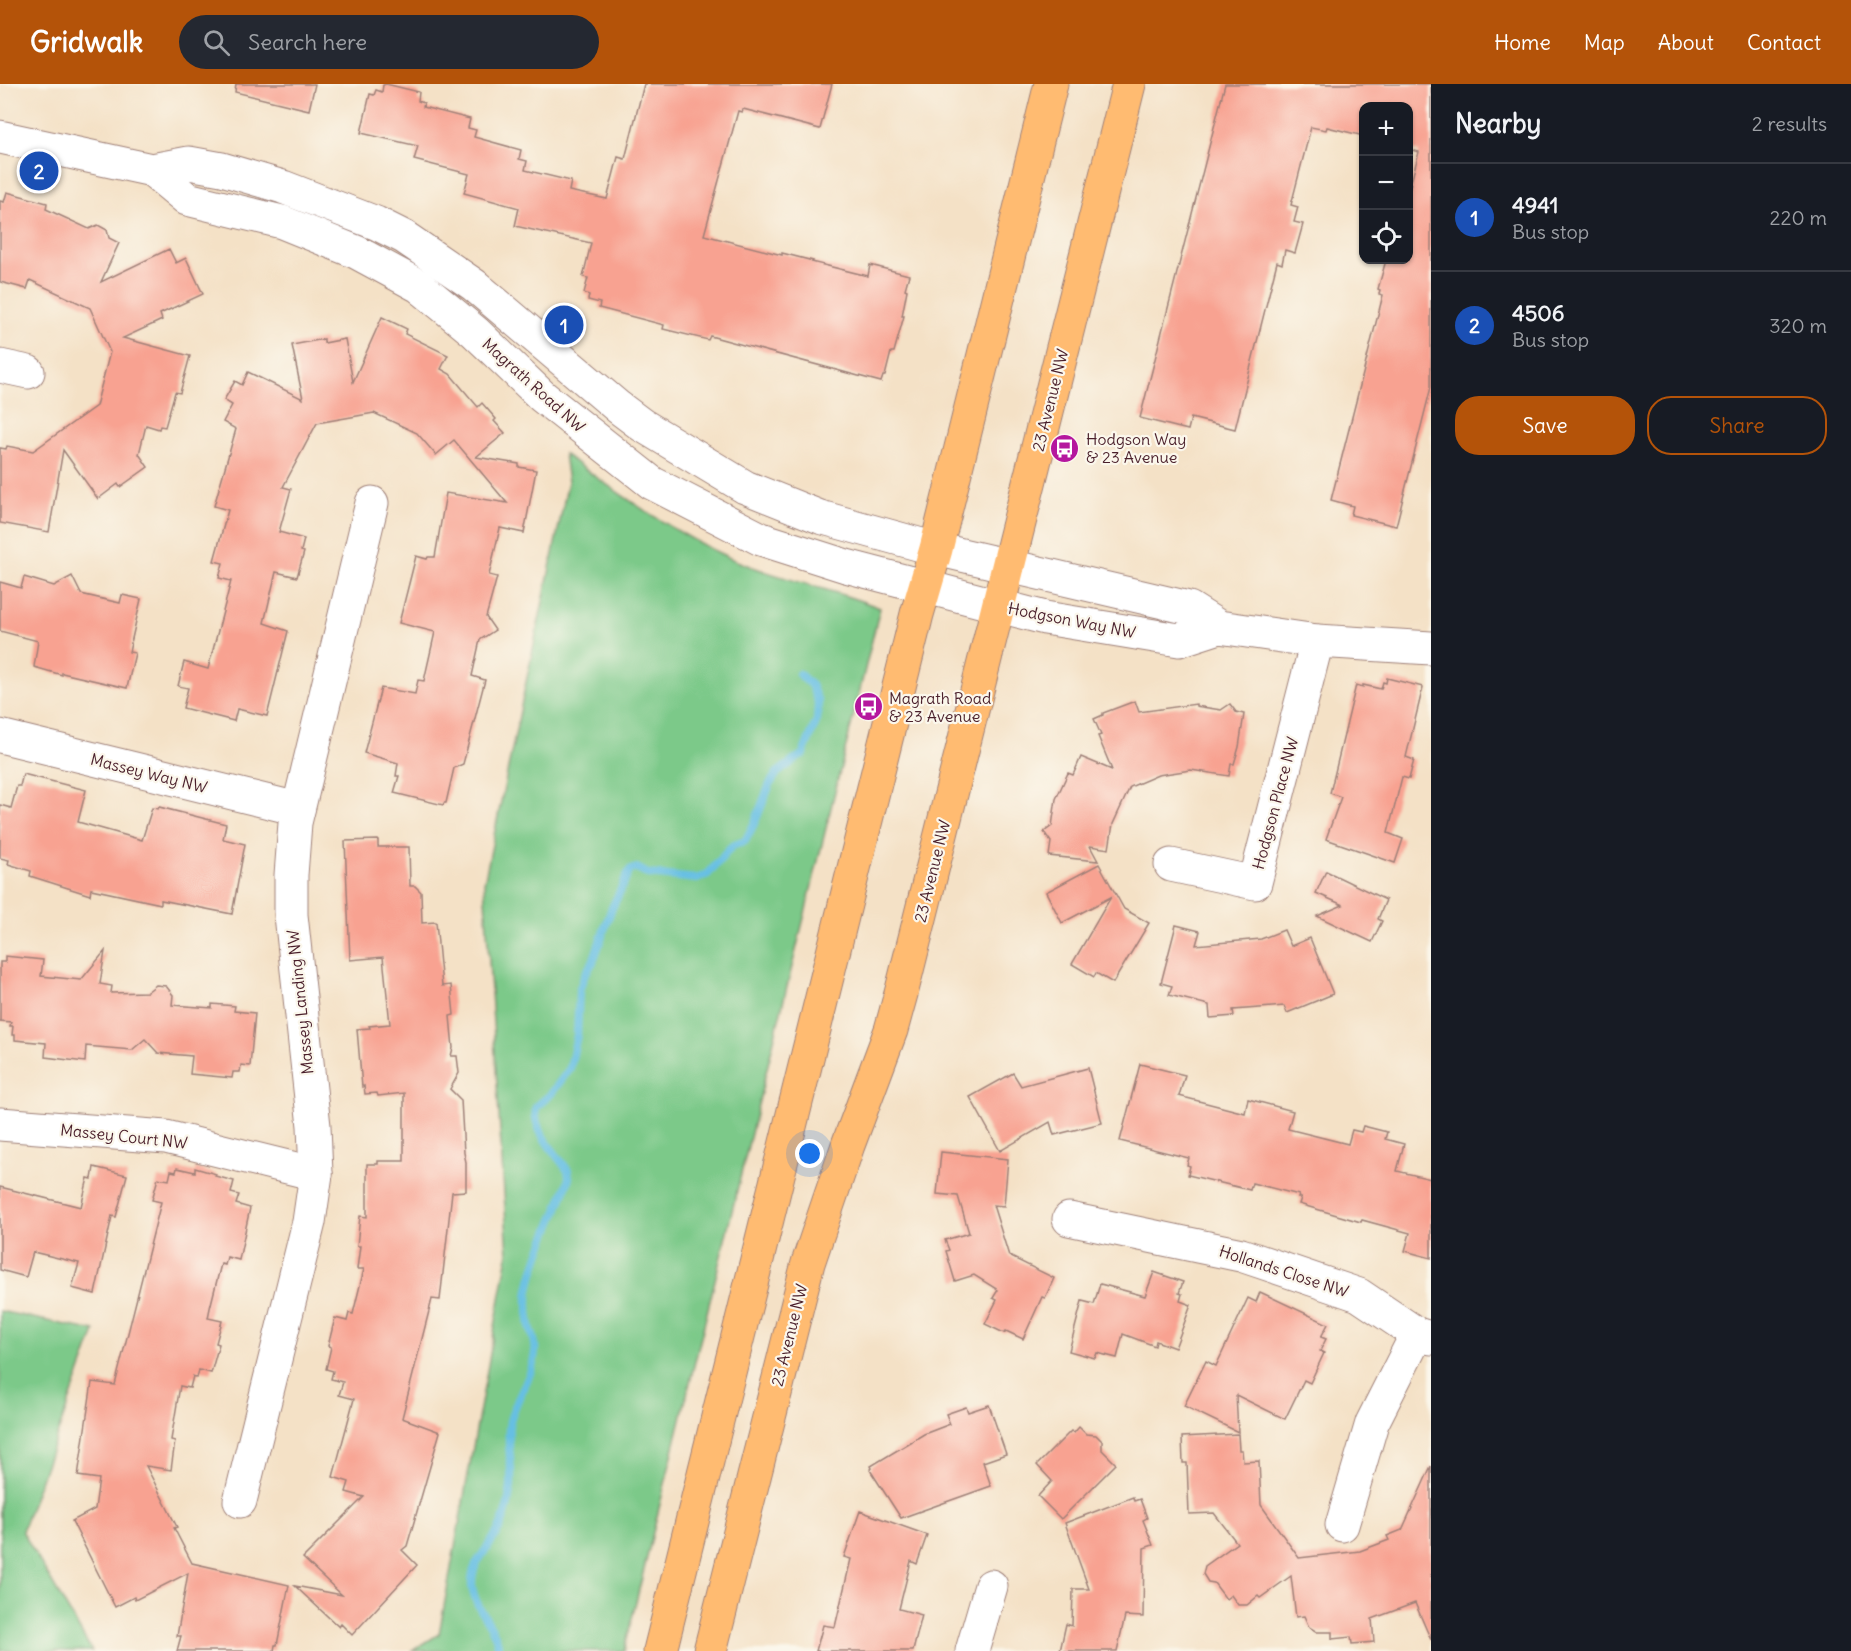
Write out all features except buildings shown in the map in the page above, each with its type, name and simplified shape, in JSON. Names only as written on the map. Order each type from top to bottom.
[{"type":"main road","points":[[660,1651],[916,614],[936,549],[1051,84]]},
{"type":"main road","name":"23 Avenue NW","points":[[710,1651],[808,1263],[902,990],[1129,84]]},
{"type":"street","name":"Magrath Road NW","points":[[0,137],[152,170],[189,163],[222,170],[283,187],[325,202],[395,232],[474,285],[642,425],[712,469],[745,487],[820,517],[936,549]]},
{"type":"street","name":"Magrath Road NW","points":[[152,170],[187,199],[282,222],[356,252],[419,286],[450,310],[543,397],[593,438],[652,483],[688,503],[761,539],[835,563],[925,587]]},
{"type":"street","name":"Massey Landing NW","points":[[240,1501],[309,1222],[316,1174],[314,1126],[291,915],[291,874],[298,809],[372,503]]},
{"type":"street","name":"Hodgson Way NW","points":[[936,549],[1190,608],[1219,627],[1317,641],[1431,648]]},
{"type":"street","name":"Hodgson Way NW","points":[[925,587],[1045,618],[1179,640],[1219,627]]},
{"type":"street","name":"Hodgson Place NW","points":[[1171,865],[1255,883],[1317,641]]},
{"type":"street","name":"Massey Way NW","points":[[0,736],[298,809]]},
{"type":"street","name":"Massey Court NW","points":[[0,1124],[166,1137],[316,1174]]},
{"type":"street","name":"Hollands Close NW","points":[[1069,1219],[1241,1255],[1359,1295],[1424,1336],[1372,1423],[1342,1525]]},
{"type":"street","points":[[972,1651],[991,1586]]},
{"type":"green space","points":[[564,454],[645,511],[709,548],[750,566],[880,608],[624,1651],[412,1651],[439,1634],[508,1255],[484,883],[568,482]]},
{"type":"green space","points":[[0,1311],[95,1331],[22,1531],[92,1651],[0,1651]]},
{"type":"waterway","points":[[498,1651],[495,1635],[476,1600],[472,1580],[478,1562],[505,1516],[508,1504],[511,1484],[510,1421],[534,1361],[535,1342],[530,1326],[529,1290],[537,1261],[569,1178],[568,1171],[541,1133],[536,1107],[551,1094],[570,1068],[577,1035],[579,991],[585,974],[593,962],[611,910],[630,870],[637,868],[648,874],[697,879],[708,874],[732,846],[745,841],[777,773],[803,754],[817,720],[818,702],[811,685],[799,674]]},
{"type":"place","name":"4506","points":[[39,171]]},
{"type":"place","name":"4941","points":[[564,325]]},
{"type":"place","name":"Hodgson Way & 23 Avenue","points":[[1065,448]]},
{"type":"place","name":"Magrath Road & 23 Avenue","points":[[868,707]]}]
